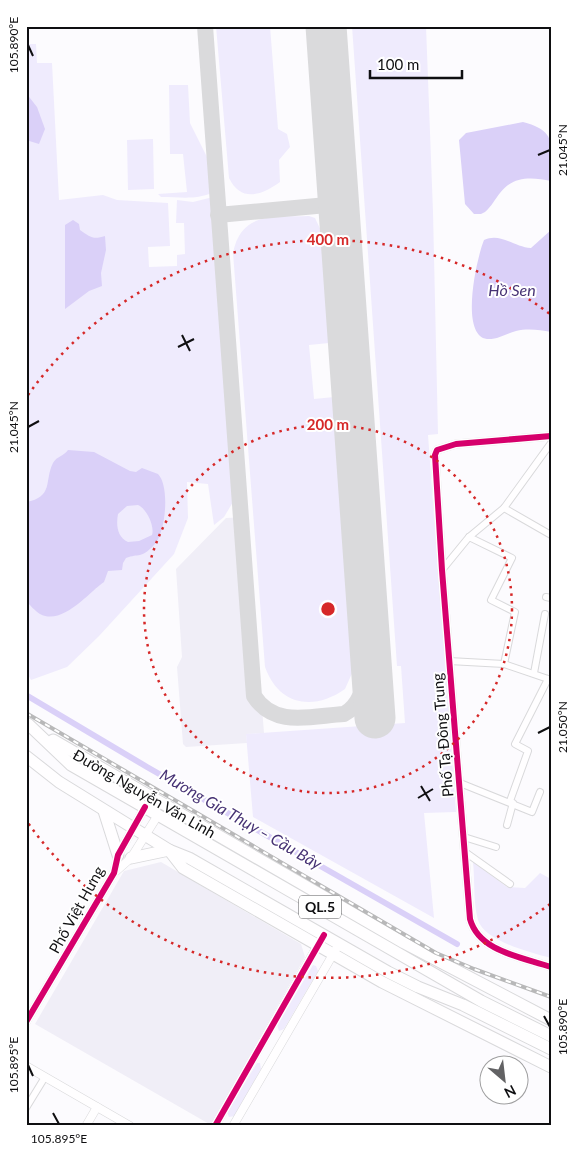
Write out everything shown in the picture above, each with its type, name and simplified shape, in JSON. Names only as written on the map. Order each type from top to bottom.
[{"type":"highway","name":"Đường Nguyễn Văn Linh","points":[[27,723],[71,765],[145,807],[551,1020]]},
{"type":"highway","name":"Đường Nguyễn Văn Linh","points":[[27,723],[76,756],[481,1001],[551,1036]]},
{"type":"highway","name":"QL.5","points":[[26,756],[58,782],[169,850],[183,868],[321,940],[457,1021],[551,1067]]},
{"type":"highway","points":[[104,811],[118,855]]},
{"type":"highway","points":[[131,858],[169,850]]},
{"type":"highway","name":"QL.5","points":[[336,949],[418,987],[463,1005],[551,1049]]},
{"type":"highway","points":[[418,987],[457,1021]]},
{"type":"street","name":"Phố Tạ Đông Trung","points":[[551,436],[456,444],[436,450],[442,570],[470,919],[478,937],[494,948],[551,967]]},
{"type":"street","points":[[442,570],[470,537],[504,508],[551,443]]},
{"type":"street","points":[[504,508],[551,535]]},
{"type":"street","points":[[470,537],[512,558],[491,600],[515,612],[504,664]]},
{"type":"street","points":[[534,673],[545,614]]},
{"type":"street","points":[[449,661],[504,664],[549,679],[514,744],[528,751],[507,825]]},
{"type":"street","points":[[460,783],[512,802],[532,812],[540,792]]},
{"type":"street","name":"Phố Việt Hưng","points":[[114,873],[118,855],[145,807]]},
{"type":"street","name":"Phố Việt Hưng","points":[[26,1022],[114,873],[131,858],[158,814]]},
{"type":"street","points":[[464,837],[496,847]]},
{"type":"street","points":[[464,852],[510,884]]},
{"type":"street","points":[[216,1126],[321,940]]},
{"type":"street","points":[[233,1126],[336,949]]},
{"type":"street","points":[[263,1044],[276,1051]]},
{"type":"street","points":[[26,1066],[130,1126]]},
{"type":"street","points":[[26,1108],[45,1077]]},
{"type":"street","points":[[86,1126],[97,1107]]},
{"type":"shaded area","points":[[26,26],[27,44],[36,44],[37,63],[52,63],[59,200],[103,195],[117,200],[168,203],[170,246],[148,247],[149,267],[177,266],[177,255],[185,254],[184,223],[176,223],[177,200],[193,202],[213,197],[236,497],[224,517],[214,525],[208,484],[187,482],[188,518],[174,554],[99,636],[67,667],[31,680],[26,671]]},
{"type":"shaded area","points":[[216,26],[270,26],[278,129],[287,134],[290,147],[279,160],[280,182],[259,193],[246,194],[240,191],[229,178]]},
{"type":"shaded area","points":[[352,26],[426,26],[433,212],[438,434],[428,435],[456,812],[424,813],[434,918],[253,817],[246,734],[405,723],[401,666],[397,666]]},
{"type":"shaded area","points":[[169,85],[188,85],[190,123],[208,159],[212,193],[200,197],[187,198],[161,197],[158,194],[187,192],[183,154],[170,154]]},
{"type":"shaded area","points":[[153,139],[154,189],[128,190],[127,140]]},
{"type":"shaded area","points":[[309,216],[315,218],[323,235],[329,343],[309,345],[314,399],[334,397],[353,671],[345,689],[333,696],[310,702],[288,697],[279,690],[271,680],[265,667],[233,253],[237,239],[243,230],[252,223],[272,217]]},
{"type":"shaded area","points":[[247,517],[264,733],[246,734],[247,743],[186,747],[183,744],[177,667],[182,657],[176,569],[226,518]]},
{"type":"shaded area","points":[[161,862],[301,944],[305,957],[211,1125],[35,1024],[124,871]]},
{"type":"shaded area","points":[[473,862],[507,887],[525,888],[540,873],[551,879],[551,958],[510,945],[489,934],[482,927],[478,920],[475,906]]},
{"type":"shaded area","points":[[313,965],[316,966],[318,971],[284,1029],[279,1031],[277,1025]]},
{"type":"shaded area","points":[[257,1063],[260,1063],[261,1069],[235,1116],[229,1117],[227,1112]]},
{"type":"water","points":[[26,93],[37,107],[45,129],[39,144],[26,140]]},
{"type":"water","points":[[523,122],[535,126],[548,136],[552,151],[551,181],[523,179],[511,183],[505,187],[485,212],[474,214],[465,204],[459,140],[466,133]]},
{"type":"water","points":[[73,220],[79,224],[80,230],[89,236],[97,238],[105,236],[106,250],[101,273],[102,286],[89,291],[65,309],[65,225]]},
{"type":"water","name":"Hồ Sen","points":[[551,230],[551,332],[520,330],[491,339],[487,339],[479,334],[474,324],[472,294],[474,278],[484,240],[496,238],[531,248]]},
{"type":"water","points":[[68,450],[94,452],[130,471],[136,472],[142,468],[158,474],[164,488],[164,520],[158,539],[150,549],[143,554],[126,558],[122,570],[108,571],[104,582],[66,612],[49,616],[38,613],[26,601],[26,502],[41,496],[47,487],[53,463]],"holes":[[[138,505],[147,513],[151,522],[152,535],[139,541],[128,542],[119,534],[118,514],[127,506]]]},
{"type":"waterway","name":"Mương Gia Thụy – Cầu Bây","points":[[26,695],[147,767],[457,944]]},
{"type":"taxiway","points":[[205,26],[254,696],[262,706],[272,713],[283,716],[306,718],[344,714],[350,710],[359,698],[365,683],[370,660]]},
{"type":"taxiway","points":[[218,215],[338,204]]},
{"type":"runway","points":[[326,26],[375,718]]},
{"type":"railway","points":[[26,713],[436,953],[551,997]]},
{"type":"cycle path","points":[[551,436],[456,444],[437,450],[435,455],[442,570],[470,919],[482,939],[492,946],[503,952],[551,967]]},
{"type":"cycle path","points":[[26,1022],[114,873],[118,855],[145,807]]},
{"type":"cycle path","points":[[215,1126],[324,935]]}]
